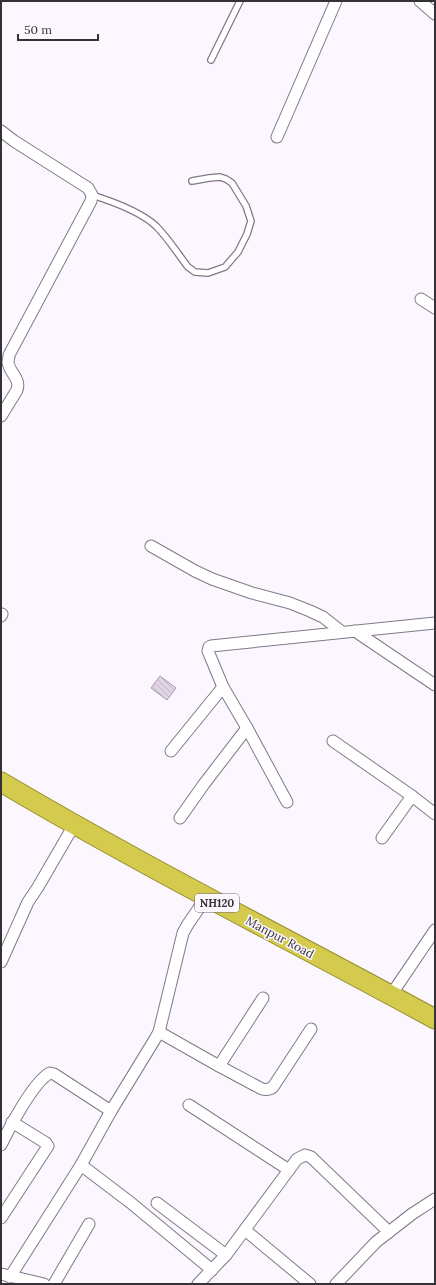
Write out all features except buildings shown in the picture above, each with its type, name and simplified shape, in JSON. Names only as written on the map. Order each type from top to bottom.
[{"type":"highway","name":"Manpur Road","points":[[1,782],[74,825],[206,898],[435,1019]]},
{"type":"street","points":[[277,137],[336,1]]},
{"type":"street","points":[[420,1],[435,14]]},
{"type":"street","points":[[1,131],[14,141],[88,188],[92,195],[91,201],[9,355],[8,362],[19,386],[1,416]]},
{"type":"street","points":[[421,299],[435,308]]},
{"type":"street","points":[[151,546],[212,579],[252,593],[290,603],[310,611],[323,617],[342,632]]},
{"type":"street","points":[[287,802],[223,687],[208,651],[211,646],[435,623]]},
{"type":"street","points":[[355,631],[435,685]]},
{"type":"street","points":[[171,751],[223,687]]},
{"type":"street","points":[[180,818],[247,728]]},
{"type":"street","points":[[333,741],[412,796],[435,814]]},
{"type":"street","points":[[382,838],[412,796]]},
{"type":"street","points":[[1,962],[28,902],[74,825]]},
{"type":"street","points":[[44,1284],[6,1276],[81,1165],[111,1111],[155,1039],[183,933],[206,898]]},
{"type":"street","points":[[391,995],[435,930]]},
{"type":"street","points":[[219,1066],[263,998]]},
{"type":"street","points":[[158,1032],[219,1066],[267,1090],[271,1089],[311,1029]]},
{"type":"street","points":[[1,1145],[12,1122],[42,1078],[50,1073],[54,1074],[111,1111]]},
{"type":"street","points":[[189,1105],[289,1170]]},
{"type":"street","points":[[1,1218],[48,1146],[46,1143],[12,1122]]},
{"type":"street","points":[[198,1284],[226,1255],[289,1170],[298,1159],[305,1155],[311,1157],[389,1232]]},
{"type":"street","points":[[81,1165],[131,1203],[212,1270]]},
{"type":"street","points":[[336,1284],[376,1242],[412,1214],[435,1199]]},
{"type":"street","points":[[157,1202],[226,1255]]},
{"type":"street","points":[[54,1284],[90,1224]]},
{"type":"street","points":[[245,1230],[310,1284]]},
{"type":"lane","points":[[211,60],[240,1]]},
{"type":"lane","points":[[92,195],[111,201],[148,220],[156,226],[188,267],[195,272],[208,273],[225,266],[231,261],[238,252],[247,234],[251,221],[246,206],[232,183],[220,177],[192,181]]}]
